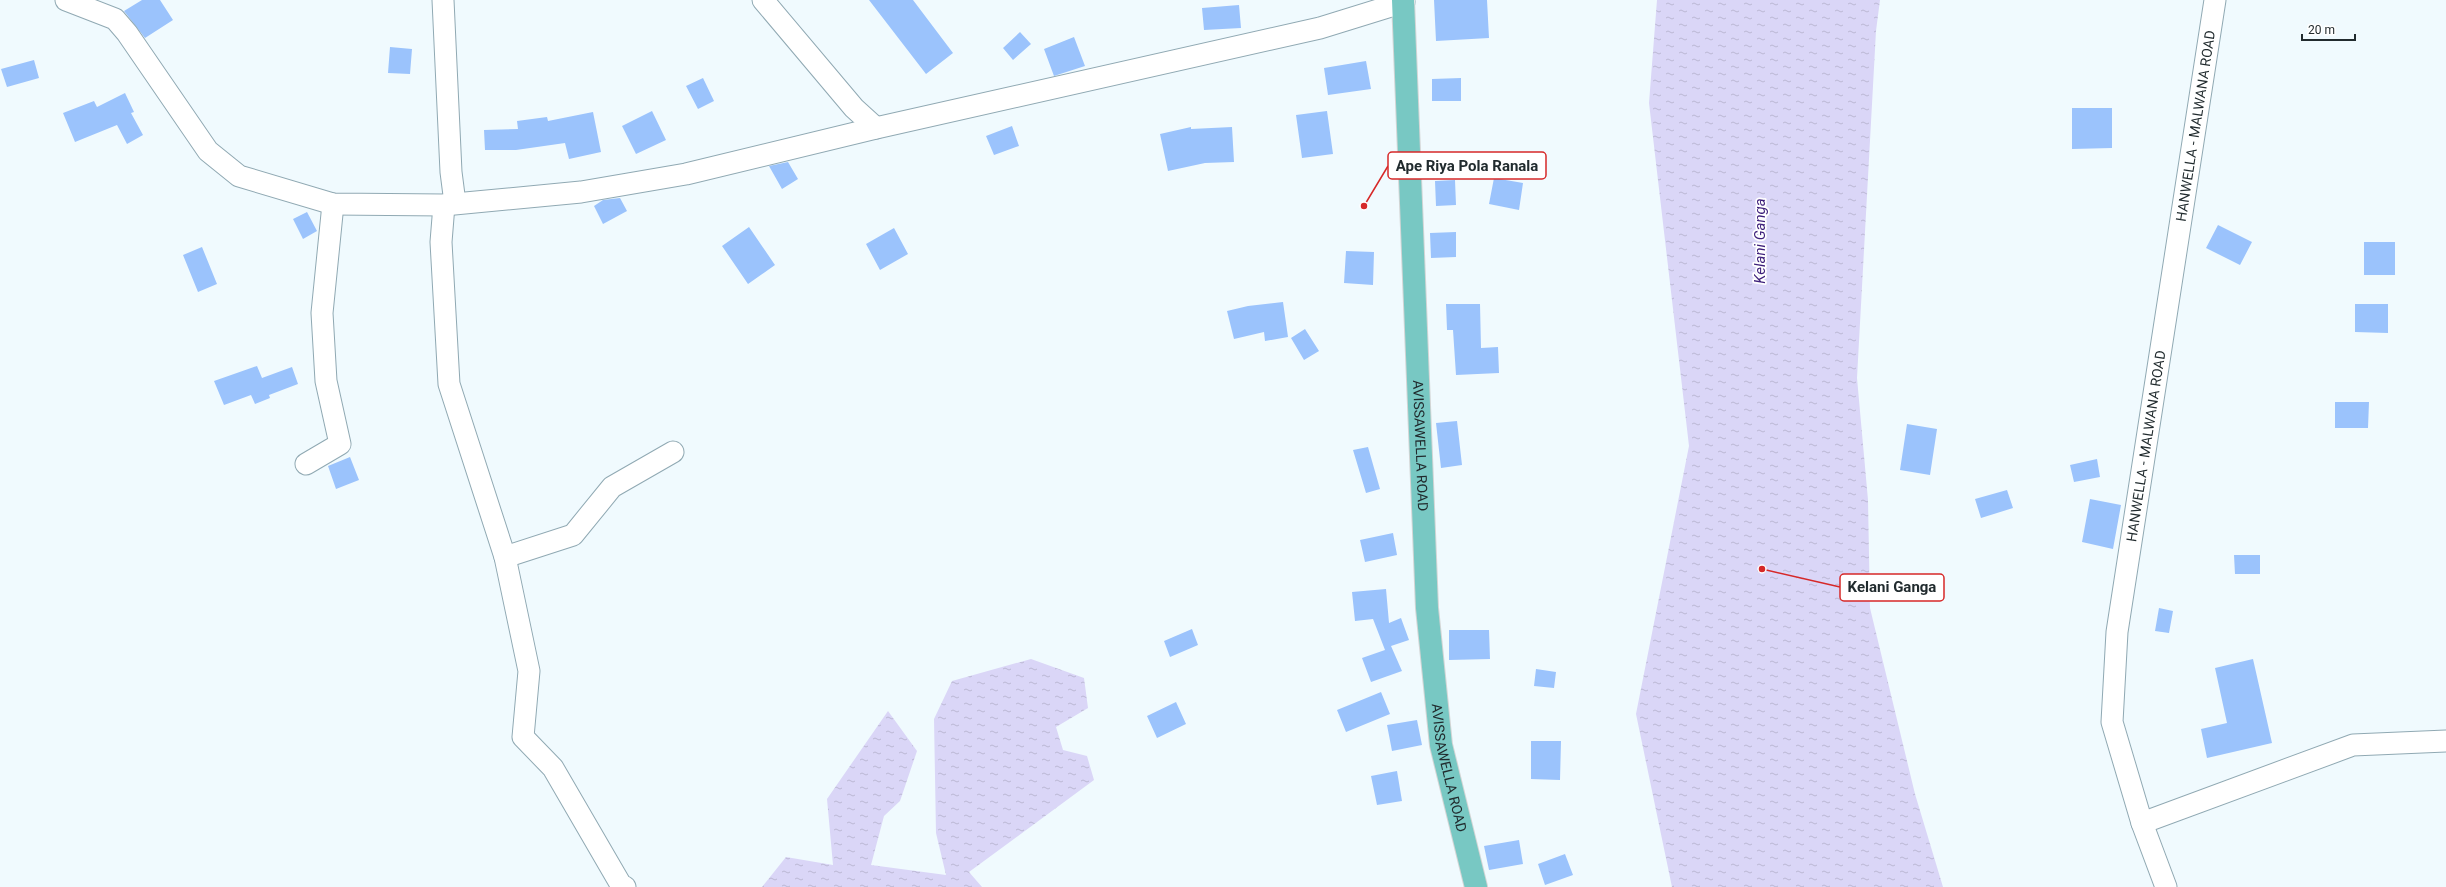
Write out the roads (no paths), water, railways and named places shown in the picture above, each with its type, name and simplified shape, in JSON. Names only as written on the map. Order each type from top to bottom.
[{"type":"main road","name":"AVISSAWELLA ROAD","points":[[1403,1],[1426,608],[1442,745],[1476,887]]},
{"type":"street","points":[[66,0],[115,20],[127,33],[208,151],[239,176],[333,204],[450,204],[581,192],[686,174],[876,128],[1320,28],[1403,1]]},
{"type":"street","points":[[443,0],[451,172],[450,204],[441,242],[448,384],[504,557],[529,671],[523,737],[553,768],[622,885],[625,887]]},
{"type":"street","points":[[763,0],[854,108],[876,128]]},
{"type":"street","name":"HANWELLA - MALWANA ROAD","points":[[2166,887],[2142,823],[2112,722],[2117,632],[2215,0]]},
{"type":"street","points":[[306,464],[340,444],[326,381],[322,313],[333,204]]},
{"type":"street","points":[[504,557],[573,535],[612,487],[673,452]]},
{"type":"street","points":[[2142,823],[2353,745],[2446,740]]},
{"type":"water","points":[[1657,0],[1880,0],[1876,31],[1857,378],[1868,500],[1870,608],[1915,794],[1943,887],[1672,887],[1636,714],[1689,446],[1649,103]]},
{"type":"water","points":[[1031,659],[1084,678],[1088,708],[1056,727],[1063,750],[1087,756],[1094,780],[969,872],[982,887],[762,887],[786,857],[833,865],[827,799],[888,711],[917,751],[900,801],[884,816],[871,865],[946,875],[936,833],[934,719],[952,681]]},
{"type":"place","name":"Ape Riya Pola Ranala","points":[[1364,206]]},
{"type":"place","name":"Kelani Ganga","points":[[1762,569]]}]
